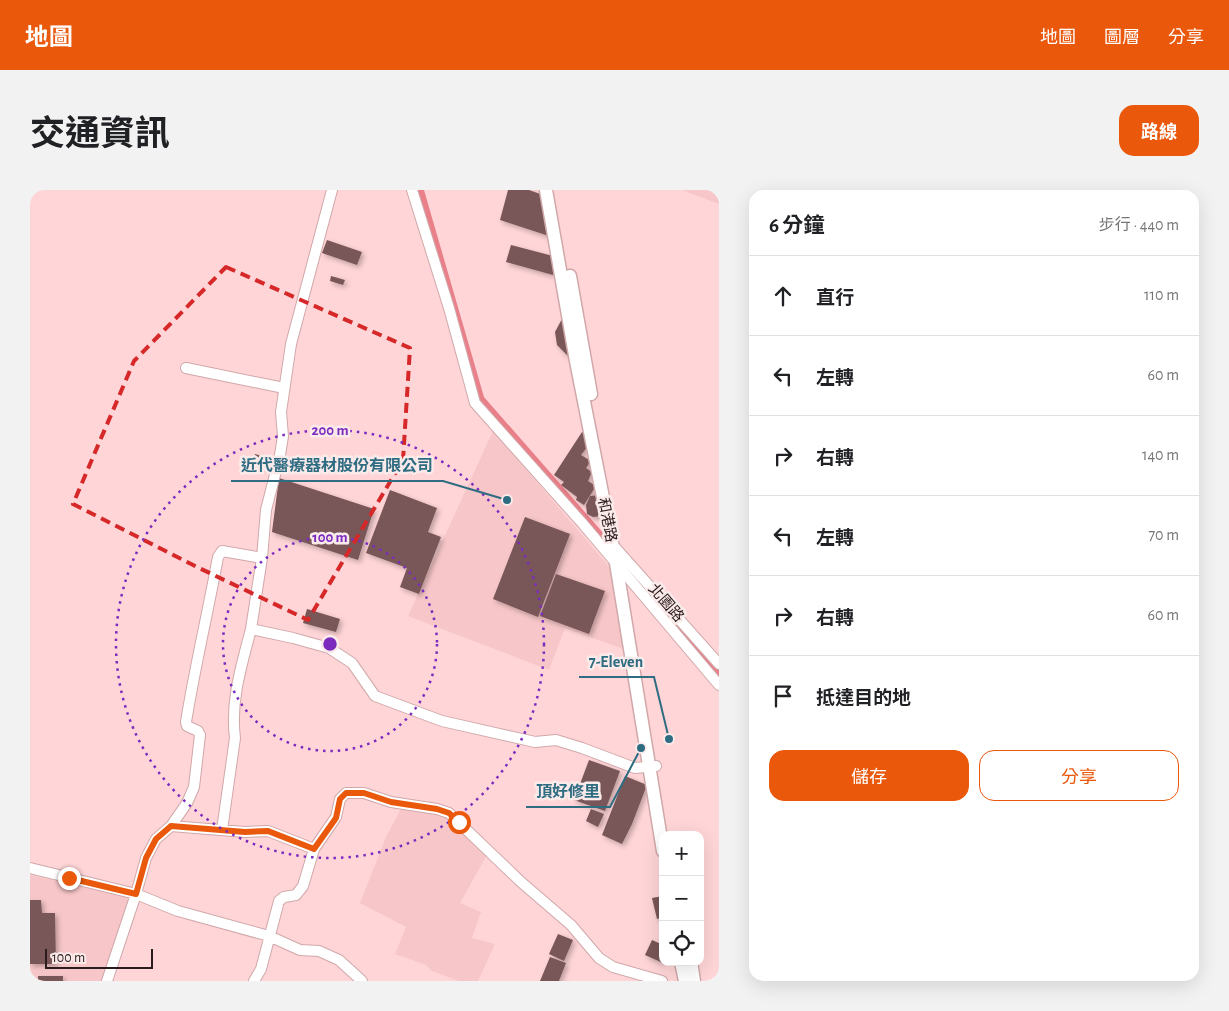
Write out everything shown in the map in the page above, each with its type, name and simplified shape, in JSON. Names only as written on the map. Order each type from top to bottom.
[{"type":"main road","name":"和港路","points":[[546,190],[578,370],[618,556]]},
{"type":"main road","name":"和港路","points":[[554,190],[640,687],[653,766],[661,831]]},
{"type":"main road","name":"和港路","points":[[653,766],[667,831]]},
{"type":"main road","points":[[683,966],[685,981]]},
{"type":"main road","points":[[692,966],[694,981]]},
{"type":"street","points":[[222,830],[235,738],[233,726],[237,686],[251,628],[262,558],[266,510],[280,455],[282,436],[281,412],[291,344],[332,190]]},
{"type":"street","points":[[412,190],[449,308],[475,403],[618,556],[696,660],[719,685]]},
{"type":"street","points":[[186,368],[284,388]]},
{"type":"street","points":[[107,981],[146,858],[156,839],[171,826],[187,803],[194,787],[200,735],[198,731],[187,726],[186,722],[218,557],[222,551],[262,558]]},
{"type":"street","name":"北園路","points":[[618,556],[719,664]]},
{"type":"street","points":[[251,628],[329,648],[352,663],[375,696],[442,722],[535,742],[556,740],[635,768],[653,766]]},
{"type":"street","points":[[696,660],[705,648]]},
{"type":"street","points":[[254,981],[261,969],[279,901],[284,897],[296,895],[303,886],[314,849],[336,818],[340,799],[346,793],[364,793],[391,802],[437,809],[449,813],[521,882],[572,925],[599,958],[613,967],[646,979],[662,981]]},
{"type":"street","points":[[171,826],[245,832],[268,831],[314,849]]},
{"type":"street","points":[[30,868],[136,894],[178,911],[269,936],[300,950],[319,951],[339,960],[362,981]]},
{"type":"highlighted area","points":[[226,267],[410,348],[403,460],[308,620],[197,567],[73,504],[134,361]]},
{"type":"shaded area","points":[[416,190],[424,190],[484,397],[719,665],[719,679],[478,402]]},
{"type":"shaded area","points":[[682,190],[719,190],[719,204]]},
{"type":"shaded area","points":[[493,431],[611,569],[624,649],[565,628],[549,670],[408,616]]},
{"type":"shaded area","points":[[403,805],[443,815],[488,853],[460,903],[481,912],[472,938],[495,944],[478,981],[459,981],[432,971],[426,965],[395,954],[406,927],[360,903],[386,837]]},
{"type":"shaded area","points":[[30,875],[131,898],[102,981],[30,981]]},
{"type":"building","points":[[508,190],[529,190],[543,195],[549,236],[500,220]]},
{"type":"building","points":[[327,240],[362,252],[357,265],[322,253]]},
{"type":"building","points":[[511,245],[553,256],[553,275],[506,262]]},
{"type":"building","points":[[331,276],[345,280],[343,285],[330,281]]},
{"type":"building","points":[[564,315],[571,359],[557,345],[555,332]]},
{"type":"building","points":[[582,432],[586,435],[588,446],[581,455],[591,461],[586,468],[592,472],[588,481],[596,486],[584,505],[561,485],[564,482],[554,475]]},
{"type":"building","points":[[255,454],[268,458],[265,468],[252,464]]},
{"type":"building","points":[[279,478],[374,509],[358,560],[272,532]]},
{"type":"building","points":[[390,490],[437,508],[428,532],[441,537],[419,594],[400,587],[407,568],[366,553]]},
{"type":"building","points":[[599,495],[602,516],[593,517],[587,514],[586,505],[590,496]]},
{"type":"building","points":[[525,517],[570,534],[538,617],[493,599]]},
{"type":"building","points":[[556,574],[605,591],[589,634],[540,616]]},
{"type":"building","points":[[307,609],[340,619],[336,632],[303,623]]},
{"type":"building","points":[[589,760],[620,771],[605,811],[574,800]]},
{"type":"building","points":[[625,776],[647,785],[622,844],[602,835]]},
{"type":"building","points":[[591,809],[604,814],[598,827],[586,821]]},
{"type":"building","points":[[659,897],[659,918],[657,919],[652,898]]},
{"type":"building","points":[[30,900],[41,900],[42,913],[55,913],[56,964],[30,964]]},
{"type":"building","points":[[558,934],[573,940],[564,961],[549,954]]},
{"type":"building","points":[[652,940],[659,943],[659,961],[645,955]]},
{"type":"building","points":[[550,957],[566,963],[559,981],[540,981]]},
{"type":"building","points":[[38,976],[63,976],[63,981],[38,981]]},
{"type":"place","name":"近代醫療器材股份有限公司","points":[[507,500]]},
{"type":"place","name":"7-Eleven","points":[[669,739]]},
{"type":"place","name":"頂好修里","points":[[641,748]]},
{"type":"route","points":[[69,878],[136,894],[146,858],[156,839],[171,826],[245,832],[268,831],[280,834],[314,849],[336,818],[340,799],[346,793],[364,793],[391,802],[437,809],[449,813],[459,822]]}]
